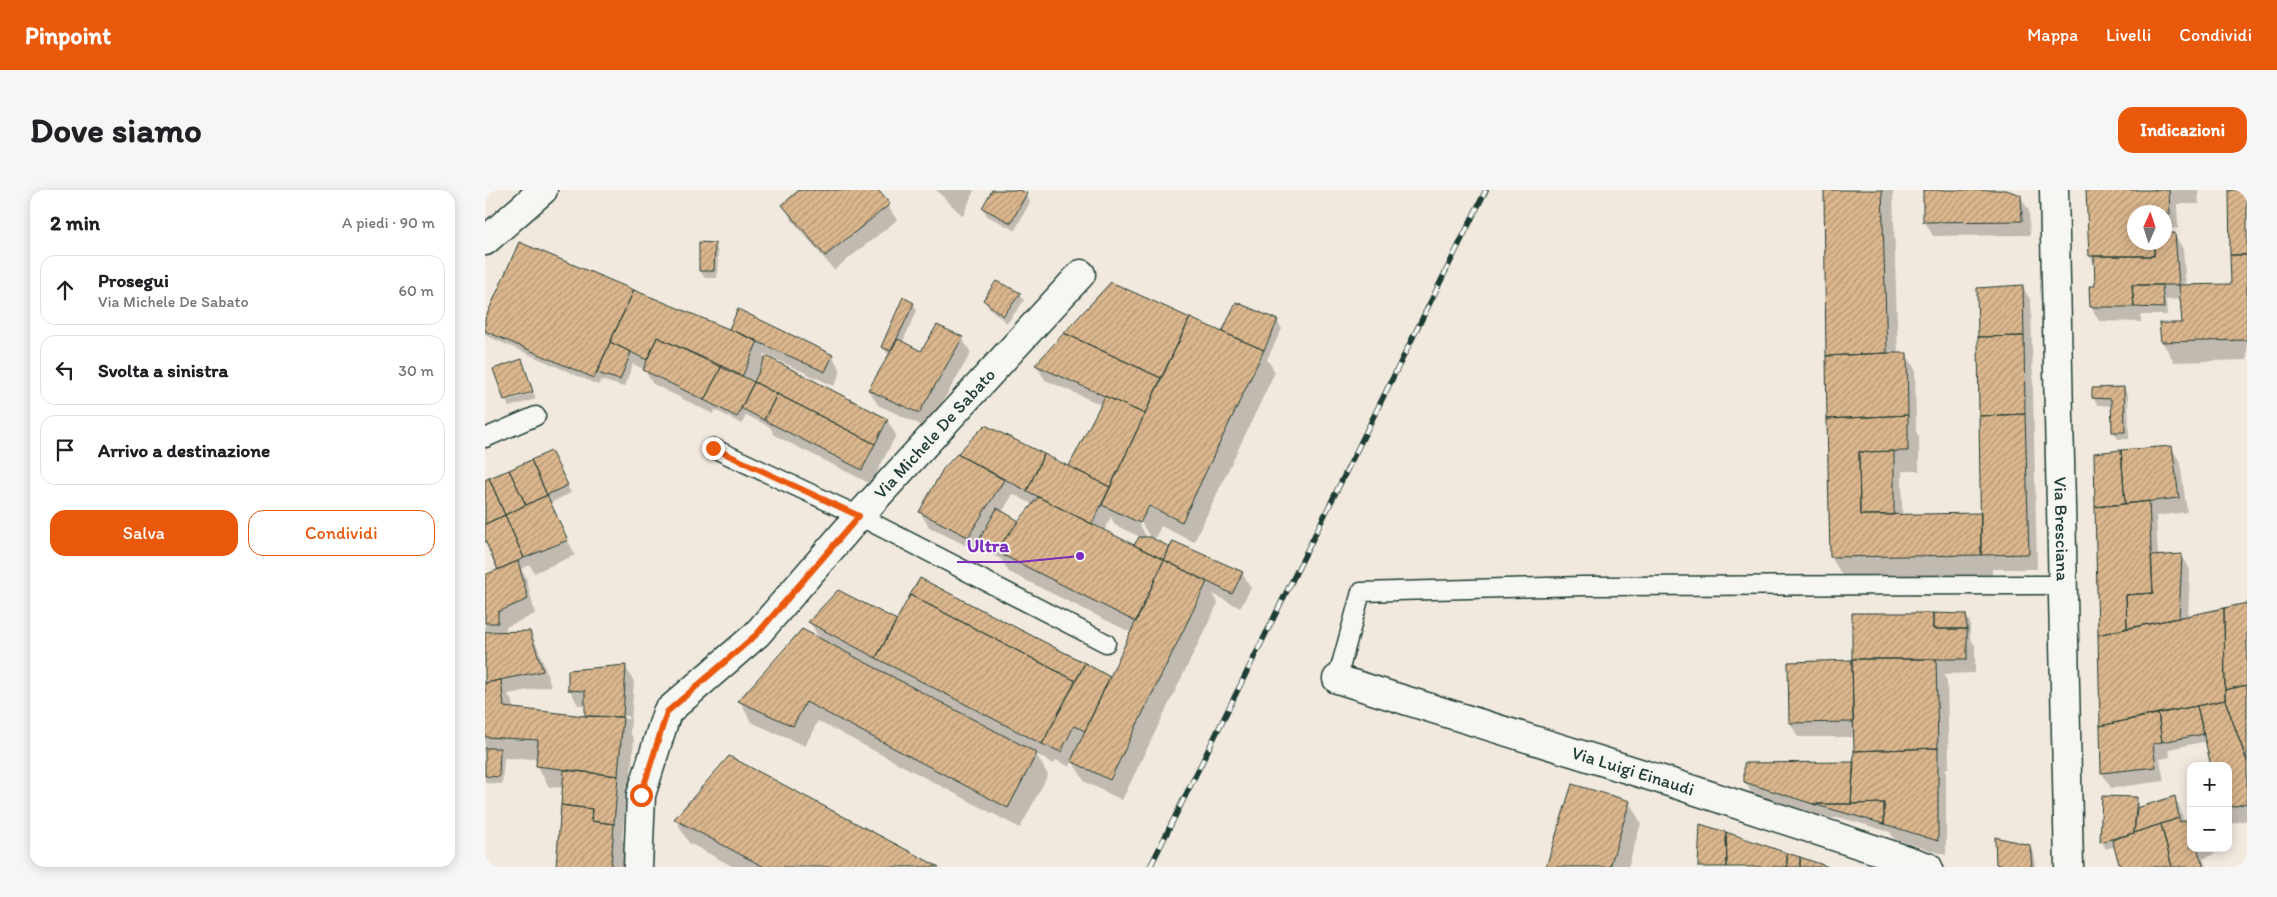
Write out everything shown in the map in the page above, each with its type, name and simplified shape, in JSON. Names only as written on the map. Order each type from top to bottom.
[{"type":"street","points":[[485,241],[543,190]]},
{"type":"street","name":"Via Bresciana","points":[[2054,190],[2065,584],[2069,867]]},
{"type":"street","name":"Via Michele De Sabato","points":[[638,867],[641,795],[667,712],[757,634],[859,516],[1081,274]]},
{"type":"street","name":"Via Luigi Einaudi","points":[[1337,679],[1682,786],[1928,867]]},
{"type":"lane","points":[[485,438],[536,416]]},
{"type":"lane","points":[[713,448],[859,516],[1106,643]]},
{"type":"lane","points":[[1337,679],[1361,592],[1592,586],[2065,584]]},
{"type":"building","points":[[799,190],[878,190],[890,204],[825,256],[782,205]]},
{"type":"building","points":[[992,190],[1018,190],[1027,193],[1011,223],[982,208]]},
{"type":"building","points":[[1824,190],[1882,190],[1887,353],[1826,356]]},
{"type":"building","points":[[1923,190],[2006,190],[2021,195],[2022,221],[1923,222]]},
{"type":"building","points":[[2086,190],[2169,190],[2170,205],[2127,205],[2127,250],[2154,250],[2154,256],[2089,256]]},
{"type":"building","points":[[2229,190],[2247,190],[2247,255],[2230,255]]},
{"type":"building","points":[[2172,233],[2175,233],[2179,285],[2132,285],[2134,307],[2090,307],[2089,286],[2095,286],[2094,256],[2154,256],[2154,250],[2172,250]]},
{"type":"building","points":[[519,242],[634,290],[594,378],[485,331],[485,319]]},
{"type":"building","points":[[699,242],[715,243],[714,271],[699,271]]},
{"type":"building","points":[[2230,255],[2247,255],[2247,340],[2161,342],[2159,323],[2182,323],[2179,285],[2231,284]]},
{"type":"building","points":[[996,281],[1021,293],[1003,316],[983,300]]},
{"type":"building","points":[[1111,282],[1190,318],[1161,378],[1064,333]]},
{"type":"building","points":[[2023,285],[2024,336],[1978,337],[1977,288]]},
{"type":"building","points":[[2132,285],[2162,285],[2164,308],[2134,307]]},
{"type":"building","points":[[634,290],[758,341],[742,377],[657,337],[647,360],[610,342]]},
{"type":"building","points":[[903,297],[914,303],[891,351],[881,347]]},
{"type":"building","points":[[1236,302],[1278,320],[1264,350],[1222,332]]},
{"type":"building","points":[[738,309],[833,355],[825,372],[729,329]]},
{"type":"building","points":[[1190,318],[1264,350],[1182,522],[1149,506],[1140,523],[1102,505]]},
{"type":"building","points":[[937,325],[963,337],[919,413],[868,390],[898,339],[921,351]]},
{"type":"building","points":[[1064,333],[1161,378],[1145,414],[1035,365]]},
{"type":"building","points":[[2024,336],[2025,414],[1979,416],[1978,337]]},
{"type":"building","points":[[657,337],[722,366],[704,400],[643,370]]},
{"type":"building","points":[[610,342],[631,352],[620,380],[597,373]]},
{"type":"building","points":[[1907,353],[1908,415],[1827,419],[1826,356]]},
{"type":"building","points":[[766,356],[888,419],[875,444],[754,382]]},
{"type":"building","points":[[522,359],[533,392],[504,400],[493,369]]},
{"type":"building","points":[[722,366],[754,382],[737,417],[704,400]]},
{"type":"building","points":[[754,382],[777,394],[764,420],[741,408]]},
{"type":"building","points":[[2124,387],[2125,432],[2112,432],[2111,399],[2092,398],[2092,388]]},
{"type":"building","points":[[777,394],[875,444],[862,470],[764,420]]},
{"type":"building","points":[[1105,396],[1145,414],[1110,487],[1069,466]]},
{"type":"building","points":[[2025,414],[2029,554],[1981,555],[1979,416]]},
{"type":"building","points":[[1908,415],[1908,451],[1859,452],[1860,515],[1981,513],[1981,555],[1830,557],[1827,419]]},
{"type":"building","points":[[985,425],[1044,454],[1027,491],[957,454]]},
{"type":"building","points":[[2172,446],[2179,498],[2125,504],[2121,450]]},
{"type":"building","points":[[2121,450],[2125,504],[2095,507],[2094,453]]},
{"type":"building","points":[[551,451],[568,485],[547,495],[531,460]]},
{"type":"building","points":[[1894,451],[1894,515],[1860,515],[1859,452]]},
{"type":"building","points":[[957,454],[1004,480],[968,537],[919,512],[943,469]]},
{"type":"building","points":[[1044,454],[1110,487],[1092,524],[1027,491]]},
{"type":"building","points":[[531,460],[547,495],[526,505],[509,470]]},
{"type":"building","points":[[509,470],[526,505],[505,515],[489,478]]},
{"type":"building","points":[[489,478],[505,515],[485,524],[485,480]]},
{"type":"building","points":[[547,495],[568,540],[524,558],[505,515]]},
{"type":"building","points":[[1038,497],[1164,560],[1136,622],[995,551]]},
{"type":"building","points":[[2149,501],[2153,593],[2126,595],[2127,628],[2098,635],[2095,507]]},
{"type":"building","points":[[997,508],[1019,521],[995,551],[978,542]]},
{"type":"building","points":[[505,515],[524,558],[498,570],[485,540],[485,524]]},
{"type":"building","points":[[1139,537],[1150,537],[1170,547],[1164,560],[1134,545]]},
{"type":"building","points":[[1173,541],[1243,572],[1232,594],[1164,560]]},
{"type":"building","points":[[2182,554],[2179,618],[2127,628],[2126,595],[2153,593],[2151,556]]},
{"type":"building","points":[[1164,560],[1207,582],[1110,780],[1071,761]]},
{"type":"building","points":[[518,561],[528,599],[498,612],[498,623],[485,623],[485,575]]},
{"type":"building","points":[[920,578],[1085,663],[1076,681],[910,595]]},
{"type":"building","points":[[838,590],[897,620],[876,658],[808,622]]},
{"type":"building","points":[[910,595],[1076,681],[1042,744],[876,658]]},
{"type":"building","points":[[2247,603],[2247,685],[2225,690],[2224,608]]},
{"type":"building","points":[[2224,608],[2225,700],[2100,726],[2098,635]]},
{"type":"building","points":[[1852,613],[1933,613],[1933,629],[1967,629],[1967,659],[1852,659]]},
{"type":"building","points":[[1933,613],[1966,614],[1967,629],[1933,629]]},
{"type":"building","points":[[802,629],[1037,753],[1008,808],[806,702],[793,726],[738,701]]},
{"type":"building","points":[[530,631],[543,671],[485,683],[485,632]]},
{"type":"building","points":[[1852,659],[1936,659],[1938,748],[1854,751]]},
{"type":"building","points":[[1852,660],[1853,722],[1789,723],[1788,662]]},
{"type":"building","points":[[1085,663],[1110,677],[1085,731],[1074,726],[1061,752],[1042,744]]},
{"type":"building","points":[[626,665],[623,717],[585,716],[585,691],[568,690],[568,670]]},
{"type":"building","points":[[501,680],[504,707],[585,716],[623,717],[618,776],[536,766],[538,740],[485,737],[485,683]]},
{"type":"building","points":[[2247,685],[2247,761],[2225,700],[2225,690]]},
{"type":"building","points":[[2225,700],[2247,761],[2247,803],[2232,807],[2232,762],[2210,762],[2197,706]]},
{"type":"building","points":[[2197,706],[2204,734],[2162,742],[2158,713]]},
{"type":"building","points":[[2158,713],[2162,742],[2153,744],[2156,767],[2101,773],[2100,726]]},
{"type":"building","points":[[485,748],[500,748],[499,777],[485,776]]},
{"type":"building","points":[[1938,748],[1938,841],[1884,824],[1884,803],[1851,804],[1854,751]]},
{"type":"building","points":[[729,756],[939,867],[764,867],[674,819]]},
{"type":"building","points":[[1854,762],[1851,804],[1813,804],[1744,782],[1744,763]]},
{"type":"building","points":[[564,770],[618,776],[614,824],[591,821],[592,809],[561,805]]},
{"type":"building","points":[[1572,784],[1630,801],[1610,867],[1546,867]]},
{"type":"building","points":[[2102,796],[2137,797],[2134,833],[2100,842]]},
{"type":"building","points":[[2175,796],[2179,818],[2134,833],[2137,808]]},
{"type":"building","points":[[1884,803],[1884,824],[1813,804],[1855,804]]},
{"type":"building","points":[[561,805],[592,809],[591,821],[614,824],[611,867],[556,867]]},
{"type":"building","points":[[2179,818],[2180,822],[2187,820],[2187,852],[2198,852],[2204,867],[2172,867],[2161,824]]},
{"type":"building","points":[[1700,824],[1726,832],[1727,867],[1698,867]]},
{"type":"building","points":[[2161,824],[2172,867],[2120,867],[2112,840]]},
{"type":"building","points":[[1726,832],[1787,853],[1787,867],[1727,867]]},
{"type":"building","points":[[1995,837],[2030,845],[2032,867],[2007,867],[1996,864]]},
{"type":"building","points":[[1787,853],[1800,857],[1800,867],[1787,867]]},
{"type":"building","points":[[1800,857],[1829,867],[1800,867]]},
{"type":"railway","points":[[1150,867],[1486,190]]},
{"type":"place","name":"Ultra","points":[[1080,556]]},
{"type":"route","points":[[641,795],[667,712],[757,634],[859,516],[713,448]]}]
